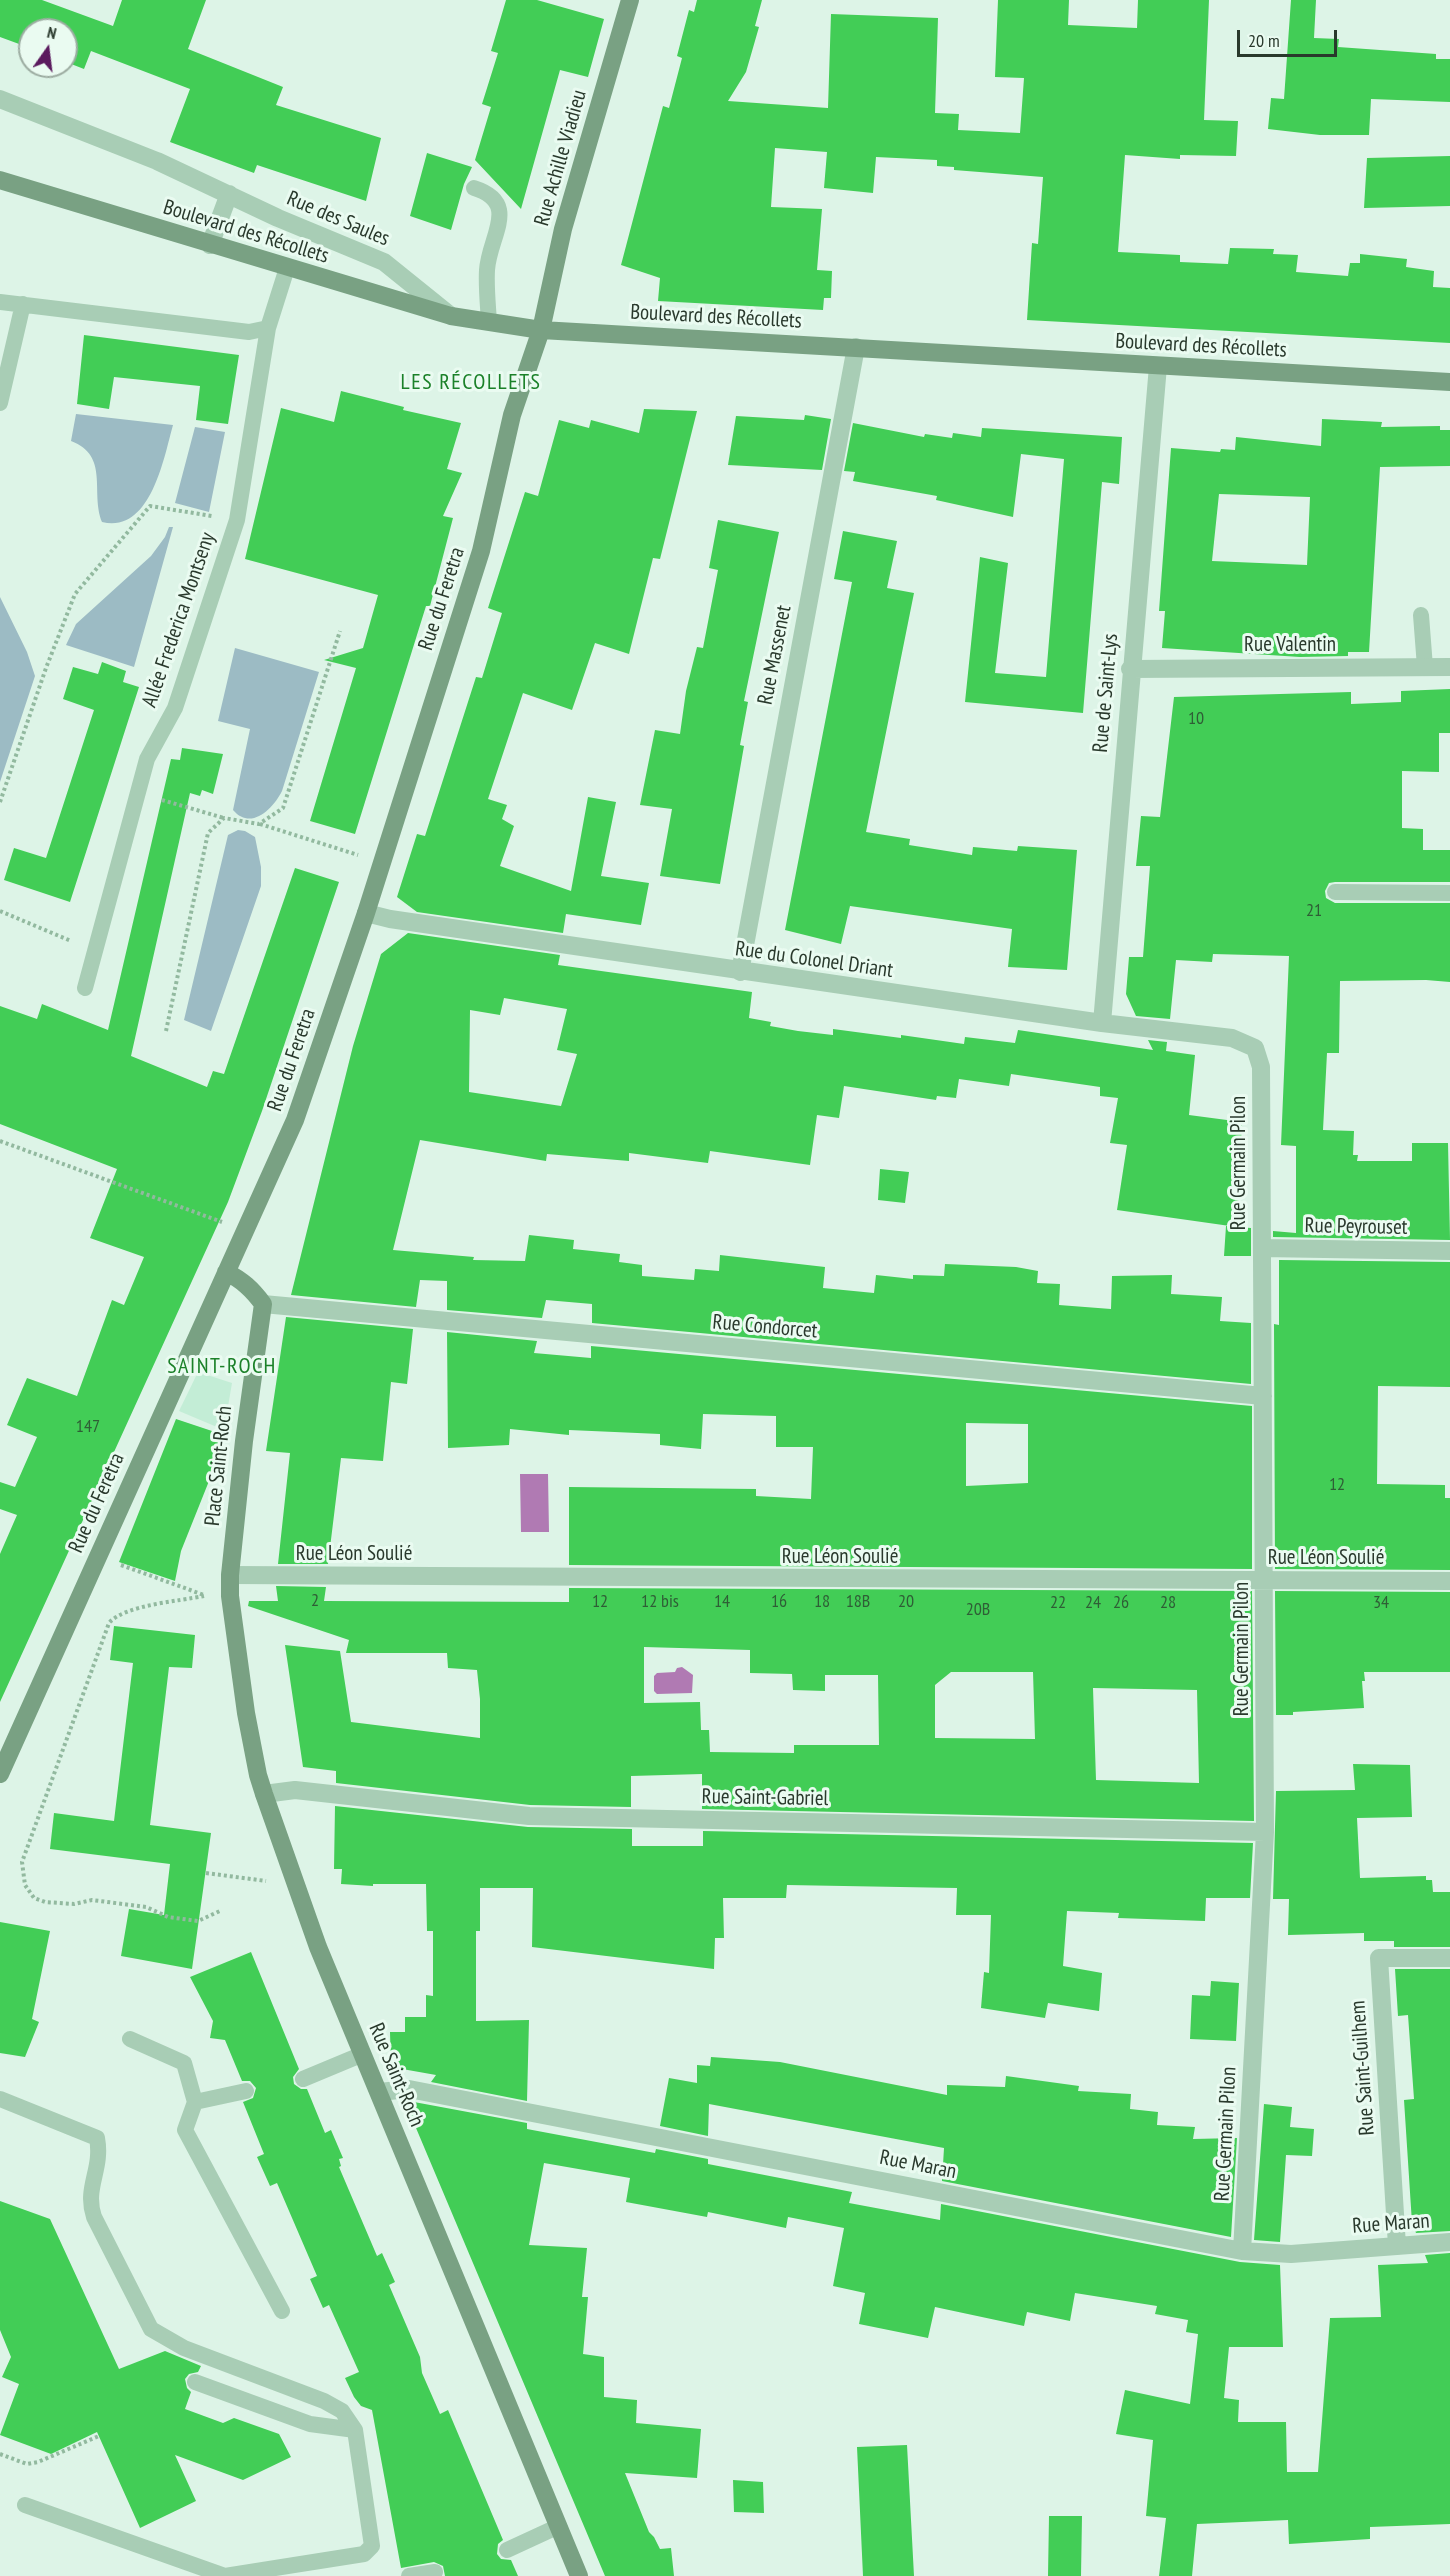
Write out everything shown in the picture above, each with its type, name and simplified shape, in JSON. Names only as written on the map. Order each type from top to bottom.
[{"type":"street","name":"Rue Achille Viadieu","points":[[541,330],[563,229],[630,0]]},
{"type":"street","name":"Rue des Saules","points":[[0,99],[157,162],[384,262],[451,316]]},
{"type":"street","name":"Boulevard des Récollets","points":[[0,180],[451,316],[541,330],[1450,382]]},
{"type":"street","points":[[210,244],[229,194]]},
{"type":"street","name":"Rue du Feretra","points":[[0,1774],[295,1120],[366,913],[484,541],[512,415],[541,330]]},
{"type":"street","name":"Rue Massenet","points":[[740,972],[856,347]]},
{"type":"street","name":"Rue de Saint-Lys","points":[[1102,1023],[1130,669],[1158,366]]},
{"type":"street","name":"Rue Valentin","points":[[1130,669],[1450,667]]},
{"type":"street","name":"Rue du Colonel Driant","points":[[366,913],[390,919],[740,972],[1102,1023],[1232,1038],[1255,1048]]},
{"type":"street","name":"Rue Germain Pilon","points":[[1242,2251],[1265,1832],[1262,1067],[1255,1048]]},
{"type":"street","name":"Rue Peyrouset","points":[[1262,1248],[1450,1251]]},
{"type":"street","points":[[226,1272],[239,1278],[263,1304]]},
{"type":"street","name":"Rue Condorcet","points":[[263,1304],[1263,1396]]},
{"type":"street","name":"Place Saint-Roch","points":[[230,1575],[244,1441],[263,1304]]},
{"type":"street","name":"Rue Léon Soulié","points":[[230,1575],[1450,1581]]},
{"type":"street","name":"Rue Saint-Roch","points":[[230,1575],[246,1713],[264,1794],[318,1947],[579,2576]]},
{"type":"street","name":"Rue Saint-Gabriel","points":[[264,1794],[295,1790],[529,1816],[1265,1832]]},
{"type":"street","name":"Rue Saint-Guilhem","points":[[1397,2246],[1378,1958],[1450,1958]]},
{"type":"street","name":"Rue Maran","points":[[379,2092],[409,2089],[1242,2251],[1292,2254],[1450,2242]]},
{"type":"lane","points":[[474,188],[489,193],[497,201],[501,214],[487,269],[489,322]]},
{"type":"lane","name":"Allée Frederica Montseny","points":[[85,988],[147,759],[175,708],[237,520],[268,328],[287,268]]},
{"type":"lane","points":[[0,302],[249,332],[268,328]]},
{"type":"lane","points":[[0,403],[23,304]]},
{"type":"lane","points":[[1421,615],[1425,667]]},
{"type":"lane","points":[[1335,892],[1450,893]]},
{"type":"lane","points":[[130,2039],[184,2063],[195,2102],[185,2130],[282,2311]]},
{"type":"lane","points":[[303,2079],[363,2054]]},
{"type":"lane","points":[[195,2102],[246,2091]]},
{"type":"lane","points":[[0,2099],[97,2138],[100,2154],[89,2202],[94,2217],[151,2329],[184,2348],[324,2401],[342,2411],[355,2430],[373,2536],[372,2546],[364,2553],[225,2576],[25,2505]]},
{"type":"lane","points":[[195,2382],[310,2424],[355,2430]]},
{"type":"lane","points":[[507,2550],[559,2526]]},
{"type":"lane","points":[[409,2576],[435,2572]]},
{"type":"path","points":[[0,802],[46,668],[75,594],[150,506],[207,515]]},
{"type":"path","points":[[259,824],[283,808],[340,631]]},
{"type":"path","points":[[162,800],[224,818],[259,824],[381,863]]},
{"type":"path","points":[[166,1031],[208,833],[224,818]]},
{"type":"path","points":[[0,911],[95,951]]},
{"type":"path","points":[[0,1141],[246,1230]]},
{"type":"path","points":[[128,1568],[208,1596],[140,1608],[115,1616],[109,1623],[22,1862],[25,1884],[33,1898],[45,1902],[74,1904],[92,1900],[146,1907],[168,1917],[198,1921],[220,1911]]},
{"type":"path","points":[[206,1873],[297,1885]]},
{"type":"path","points":[[0,2454],[27,2464],[38,2462],[99,2436]]},
{"type":"shaded area","points":[[76,414],[173,425],[160,473],[144,505],[132,516],[119,523],[102,522],[95,465],[91,456],[83,448],[71,441]]},
{"type":"shaded area","points":[[195,427],[225,432],[209,512],[175,503]]},
{"type":"shaded area","points":[[169,527],[173,527],[134,667],[66,645],[76,624],[151,556],[165,537]]},
{"type":"shaded area","points":[[0,597],[27,652],[35,676],[0,782]]},
{"type":"shaded area","points":[[235,648],[319,672],[282,791],[273,805],[254,818],[240,816],[233,810],[250,729],[218,721]]},
{"type":"shaded area","points":[[238,830],[255,837],[261,867],[261,886],[211,1031],[184,1020],[228,835]]},
{"type":"shaded area","points":[[198,1372],[232,1383],[224,1430],[179,1411]]},
{"type":"shaded area","points":[[520,1474],[548,1474],[549,1532],[521,1532]]},
{"type":"shaded area","points":[[682,1667],[693,1675],[692,1693],[657,1694],[654,1691],[654,1676],[657,1673],[675,1672],[677,1668]]},
{"type":"building","points":[[0,0],[42,0],[113,26],[122,0],[206,0],[188,49],[283,87],[276,105],[381,138],[366,201],[257,165],[254,173],[170,142],[190,89],[91,51],[84,69],[78,67],[78,18],[18,18],[18,44],[0,37]]},
{"type":"building","points":[[506,0],[537,0],[604,19],[588,77],[560,70],[521,209],[475,160],[491,107],[482,104],[498,53],[491,51]]},
{"type":"building","points":[[697,0],[762,0],[755,26],[759,27],[746,72],[728,101],[828,108],[831,14],[938,18],[935,113],[959,114],[958,130],[1020,133],[1024,78],[995,77],[998,0],[1069,0],[1068,25],[1137,28],[1138,0],[1209,0],[1204,120],[1238,121],[1236,156],[1180,155],[1180,159],[1125,155],[1118,252],[1180,255],[1180,262],[1228,264],[1230,248],[1274,249],[1273,254],[1298,255],[1296,272],[1348,276],[1350,263],[1360,263],[1360,254],[1407,259],[1406,267],[1434,271],[1433,287],[1450,288],[1450,343],[1027,320],[1032,243],[1038,244],[1043,177],[954,170],[954,167],[937,166],[937,160],[876,157],[873,193],[824,188],[827,152],[775,148],[771,207],[822,209],[817,270],[832,271],[831,298],[824,298],[823,310],[658,301],[660,278],[621,265],[663,106],[669,108],[682,58],[677,56],[689,10],[694,12]]},
{"type":"building","points":[[1291,0],[1316,0],[1314,38],[1339,39],[1338,47],[1436,54],[1436,59],[1450,59],[1450,102],[1371,99],[1369,135],[1320,135],[1268,129],[1271,98],[1284,99]]},
{"type":"building","points":[[427,153],[472,167],[464,184],[451,230],[410,216]]},
{"type":"building","points":[[1450,156],[1450,206],[1364,208],[1367,158]]},
{"type":"building","points":[[84,335],[239,355],[228,424],[196,420],[200,386],[114,377],[109,409],[77,404]]},
{"type":"building","points":[[341,391],[404,407],[403,410],[461,423],[447,469],[462,473],[443,516],[453,518],[430,606],[426,606],[355,834],[310,821],[356,668],[324,660],[363,648],[378,595],[245,559],[281,408],[334,422]]},
{"type":"building","points":[[644,409],[697,411],[660,559],[653,558],[629,654],[595,643],[572,710],[523,693],[488,799],[507,805],[502,819],[514,826],[500,866],[571,891],[588,797],[616,802],[601,876],[649,883],[641,925],[566,914],[563,933],[417,912],[397,897],[417,834],[425,836],[476,677],[482,678],[502,613],[488,608],[525,492],[538,496],[559,420],[589,428],[591,420],[639,433]]},
{"type":"building","points":[[805,415],[831,419],[822,470],[728,465],[736,416],[804,420]]},
{"type":"building","points":[[1322,419],[1382,422],[1381,427],[1440,426],[1440,430],[1450,430],[1450,466],[1380,467],[1369,652],[1348,652],[1348,656],[1300,657],[1162,648],[1165,611],[1159,611],[1171,448],[1220,452],[1221,449],[1235,450],[1236,437],[1321,446]],"holes":[[[1219,494],[1310,497],[1307,565],[1212,561]]]},
{"type":"building","points":[[853,423],[924,437],[925,434],[952,438],[953,433],[981,437],[982,428],[1122,437],[1119,484],[1102,482],[1083,713],[965,702],[980,557],[1008,563],[995,673],[1046,677],[1064,459],[1021,454],[1013,517],[936,500],[937,496],[853,481],[855,472],[844,471]]},
{"type":"building","points":[[718,520],[779,532],[744,701],[748,702],[740,745],[744,746],[720,884],[660,876],[672,809],[640,805],[655,730],[680,734],[686,691],[697,647],[703,648],[718,570],[709,568]]},
{"type":"building","points":[[843,531],[897,541],[887,588],[914,593],[866,832],[910,839],[909,845],[972,855],[973,847],[1017,851],[1018,846],[1077,850],[1067,970],[1008,967],[1012,929],[850,906],[841,944],[785,930],[852,582],[834,579]]},
{"type":"building","points":[[102,662],[126,671],[123,682],[139,687],[70,902],[4,880],[14,848],[46,858],[94,710],[63,699],[73,667],[98,674]]},
{"type":"building","points":[[1450,689],[1450,733],[1439,733],[1439,772],[1402,771],[1402,828],[1423,829],[1423,850],[1450,850],[1450,882],[1335,882],[1329,883],[1325,891],[1326,898],[1335,903],[1450,903],[1450,982],[1340,981],[1339,1053],[1327,1053],[1323,1130],[1354,1131],[1353,1155],[1358,1155],[1357,1161],[1412,1161],[1412,1143],[1448,1143],[1450,1240],[1273,1237],[1273,1231],[1296,1233],[1296,1146],[1281,1145],[1289,956],[1213,954],[1212,962],[1176,960],[1170,1019],[1136,1016],[1126,994],[1129,957],[1143,957],[1150,866],[1136,866],[1141,816],[1160,817],[1174,697],[1351,692],[1351,704],[1401,702],[1401,691]]},
{"type":"building","points":[[182,748],[223,754],[213,794],[202,790],[200,796],[190,793],[131,1056],[207,1087],[213,1071],[224,1074],[295,868],[339,882],[262,1111],[228,1202],[0,1702],[0,1554],[17,1515],[0,1509],[0,1482],[15,1487],[37,1437],[7,1425],[27,1378],[77,1396],[112,1300],[124,1305],[144,1257],[90,1238],[117,1169],[0,1124],[0,1006],[37,1019],[42,1004],[108,1030],[171,759],[180,760]]},
{"type":"building","points":[[408,933],[560,955],[558,965],[752,992],[749,1018],[771,1022],[770,1026],[798,1031],[833,1035],[833,1029],[964,1044],[965,1037],[1015,1043],[1018,1030],[1153,1050],[1148,1040],[1167,1042],[1166,1051],[1195,1055],[1189,1115],[1242,1122],[1237,1227],[1117,1210],[1127,1145],[1110,1143],[1118,1098],[1100,1096],[1100,1087],[1011,1074],[1009,1086],[959,1079],[956,1098],[937,1096],[936,1100],[844,1086],[839,1118],[817,1115],[810,1165],[710,1151],[708,1163],[629,1153],[629,1161],[547,1154],[546,1161],[420,1140],[393,1250],[474,1257],[473,1260],[525,1261],[529,1235],[574,1240],[573,1249],[620,1254],[619,1262],[642,1265],[642,1276],[694,1280],[695,1269],[719,1271],[720,1255],[825,1267],[823,1288],[874,1293],[876,1275],[913,1279],[913,1275],[944,1276],[945,1264],[1016,1267],[1038,1271],[1037,1283],[1060,1284],[1059,1305],[1111,1309],[1112,1276],[1172,1275],[1171,1294],[1222,1297],[1220,1321],[1251,1323],[1251,1384],[592,1323],[592,1304],[546,1300],[542,1318],[447,1310],[447,1281],[420,1280],[416,1307],[291,1295],[353,1046],[381,954]],"holes":[[[504,998],[567,1009],[557,1050],[577,1054],[561,1106],[469,1092],[470,1010],[500,1015]]]},
{"type":"building","points":[[880,1169],[909,1172],[905,1203],[878,1200]]},
{"type":"building","points":[[1226,1226],[1251,1228],[1251,1256],[1224,1256]]},
{"type":"building","points":[[1279,1260],[1450,1262],[1450,1387],[1378,1386],[1377,1484],[1445,1485],[1445,1498],[1450,1498],[1450,1570],[1275,1569],[1274,1324],[1279,1325]]},
{"type":"building","points":[[286,1317],[413,1329],[407,1384],[391,1382],[383,1461],[341,1458],[328,1564],[278,1564],[290,1453],[266,1451]]},
{"type":"building","points":[[447,1332],[537,1341],[534,1353],[591,1358],[591,1346],[1252,1406],[1252,1569],[569,1565],[569,1487],[756,1489],[756,1496],[811,1499],[813,1447],[776,1447],[776,1416],[703,1414],[701,1449],[660,1445],[660,1434],[569,1430],[569,1435],[510,1429],[509,1445],[448,1448]],"holes":[[[966,1423],[1028,1424],[1028,1483],[966,1486]]]},
{"type":"building","points":[[176,1419],[221,1434],[213,1471],[181,1551],[175,1581],[119,1562]]},
{"type":"building","points":[[276,1586],[326,1587],[324,1601],[569,1602],[569,1588],[1252,1591],[1254,1821],[702,1809],[702,1774],[631,1776],[631,1807],[530,1805],[336,1783],[336,1771],[303,1767],[285,1645],[340,1651],[351,1722],[480,1738],[477,1670],[448,1668],[447,1653],[346,1653],[349,1640],[248,1606],[249,1601],[278,1601]],"holes":[[[644,1647],[750,1650],[750,1673],[792,1674],[793,1690],[825,1691],[825,1675],[878,1675],[879,1745],[794,1745],[794,1753],[710,1752],[709,1730],[701,1730],[700,1702],[644,1703]],[[951,1672],[1033,1672],[1035,1739],[935,1738],[935,1685]],[[1093,1688],[1197,1690],[1199,1783],[1096,1780]]]},
{"type":"building","points":[[1275,1591],[1450,1592],[1450,1672],[1364,1672],[1365,1681],[1362,1681],[1364,1708],[1276,1715]]},
{"type":"building","points":[[114,1626],[195,1635],[192,1668],[169,1667],[150,1825],[211,1833],[192,1969],[121,1956],[129,1909],[164,1915],[170,1864],[50,1849],[54,1813],[114,1821],[133,1663],[110,1660]]},
{"type":"building","points":[[1353,1764],[1410,1765],[1412,1817],[1357,1818],[1360,1878],[1426,1876],[1426,1880],[1432,1880],[1433,1892],[1450,1892],[1450,1947],[1394,1947],[1394,1941],[1364,1941],[1364,1933],[1288,1935],[1289,1899],[1273,1899],[1276,1791],[1355,1790]]},
{"type":"building","points":[[335,1806],[528,1827],[632,1829],[632,1846],[703,1846],[703,1831],[1253,1843],[1250,1898],[1206,1898],[1205,1921],[1118,1918],[1119,1913],[1067,1911],[1063,1966],[1102,1973],[1099,2011],[1048,2003],[1045,2018],[981,2008],[984,1972],[989,1973],[991,1915],[956,1915],[957,1888],[787,1885],[786,1898],[723,1898],[724,1938],[715,1938],[714,1969],[532,1947],[533,1888],[480,1888],[480,1931],[476,1931],[476,2021],[529,2020],[527,2101],[431,2082],[436,2075],[391,2067],[390,2032],[405,2032],[405,2017],[426,2017],[426,1995],[433,1996],[433,1931],[427,1931],[426,1884],[373,1884],[373,1886],[341,1884],[342,1869],[334,1869]]},
{"type":"building","points":[[0,1922],[50,1931],[32,2019],[39,2022],[25,2057],[0,2053]]},
{"type":"building","points":[[251,1952],[299,2069],[293,2077],[294,2084],[301,2089],[307,2089],[325,2133],[331,2130],[343,2158],[339,2159],[341,2166],[339,2167],[377,2256],[382,2253],[395,2282],[389,2285],[420,2357],[422,2373],[440,2414],[448,2410],[503,2540],[498,2544],[497,2554],[501,2559],[511,2560],[518,2576],[445,2576],[443,2566],[434,2562],[401,2568],[372,2410],[361,2406],[345,2378],[359,2372],[329,2305],[323,2308],[310,2279],[317,2276],[277,2183],[270,2186],[257,2157],[264,2154],[243,2102],[253,2098],[256,2088],[250,2081],[242,2081],[225,2040],[210,2038],[213,2021],[190,1977]]},
{"type":"building","points":[[1395,1969],[1450,1969],[1450,2231],[1416,2233],[1412,2223],[1404,2100],[1414,2099],[1408,2015],[1398,2016]]},
{"type":"building","points":[[1211,1981],[1239,1983],[1236,2041],[1190,2039],[1192,1995],[1210,1996]]},
{"type":"building","points":[[711,2057],[780,2062],[947,2095],[947,2085],[1005,2087],[1006,2076],[1079,2086],[1078,2091],[1131,2094],[1130,2109],[1158,2112],[1157,2125],[1195,2127],[1193,2139],[1237,2138],[1231,2237],[942,2181],[944,2148],[709,2104],[708,2136],[660,2126],[669,2078],[697,2083],[697,2065],[710,2066]]},
{"type":"building","points":[[414,2102],[527,2123],[527,2129],[655,2153],[656,2149],[708,2159],[708,2164],[852,2192],[849,2203],[940,2220],[941,2204],[1240,2262],[1280,2265],[1283,2347],[1229,2347],[1224,2398],[1239,2400],[1238,2422],[1286,2422],[1287,2472],[1318,2472],[1330,2318],[1381,2317],[1378,2265],[1428,2263],[1425,2255],[1450,2253],[1450,2524],[1370,2527],[1370,2539],[1289,2544],[1288,2520],[1197,2524],[1192,2576],[1159,2576],[1166,2518],[1146,2516],[1153,2440],[1116,2434],[1125,2390],[1190,2404],[1198,2334],[1186,2332],[1188,2320],[1155,2314],[1157,2306],[1075,2293],[1070,2321],[1027,2312],[1024,2326],[935,2307],[928,2338],[859,2324],[865,2293],[833,2286],[844,2228],[788,2217],[786,2228],[708,2212],[707,2217],[626,2202],[630,2178],[544,2163],[529,2245],[587,2248],[582,2297],[588,2297],[583,2354],[604,2357],[604,2397],[637,2400],[636,2423],[701,2429],[697,2478],[625,2473],[649,2532],[660,2549],[671,2548],[674,2576],[605,2576],[408,2109]]},
{"type":"building","points":[[1264,2104],[1292,2107],[1290,2127],[1314,2129],[1312,2156],[1286,2155],[1280,2242],[1254,2240]]},
{"type":"building","points":[[0,2201],[50,2219],[119,2369],[165,2351],[201,2366],[198,2372],[189,2374],[185,2379],[187,2388],[191,2392],[185,2409],[223,2423],[234,2418],[279,2434],[291,2457],[243,2480],[175,2455],[196,2501],[140,2528],[97,2432],[51,2454],[0,2435],[19,2384],[2,2377],[11,2357],[0,2330]]},
{"type":"building","points":[[907,2445],[914,2576],[863,2576],[857,2447]]},
{"type":"building","points":[[733,2480],[763,2482],[764,2513],[734,2512]]},
{"type":"building","points":[[1049,2516],[1082,2516],[1081,2576],[1048,2576]]},
{"type":"district","name":"LES RÉCOLLETS","points":[[471,383]]},
{"type":"district","name":"SAINT-ROCH","points":[[222,1367]]}]
